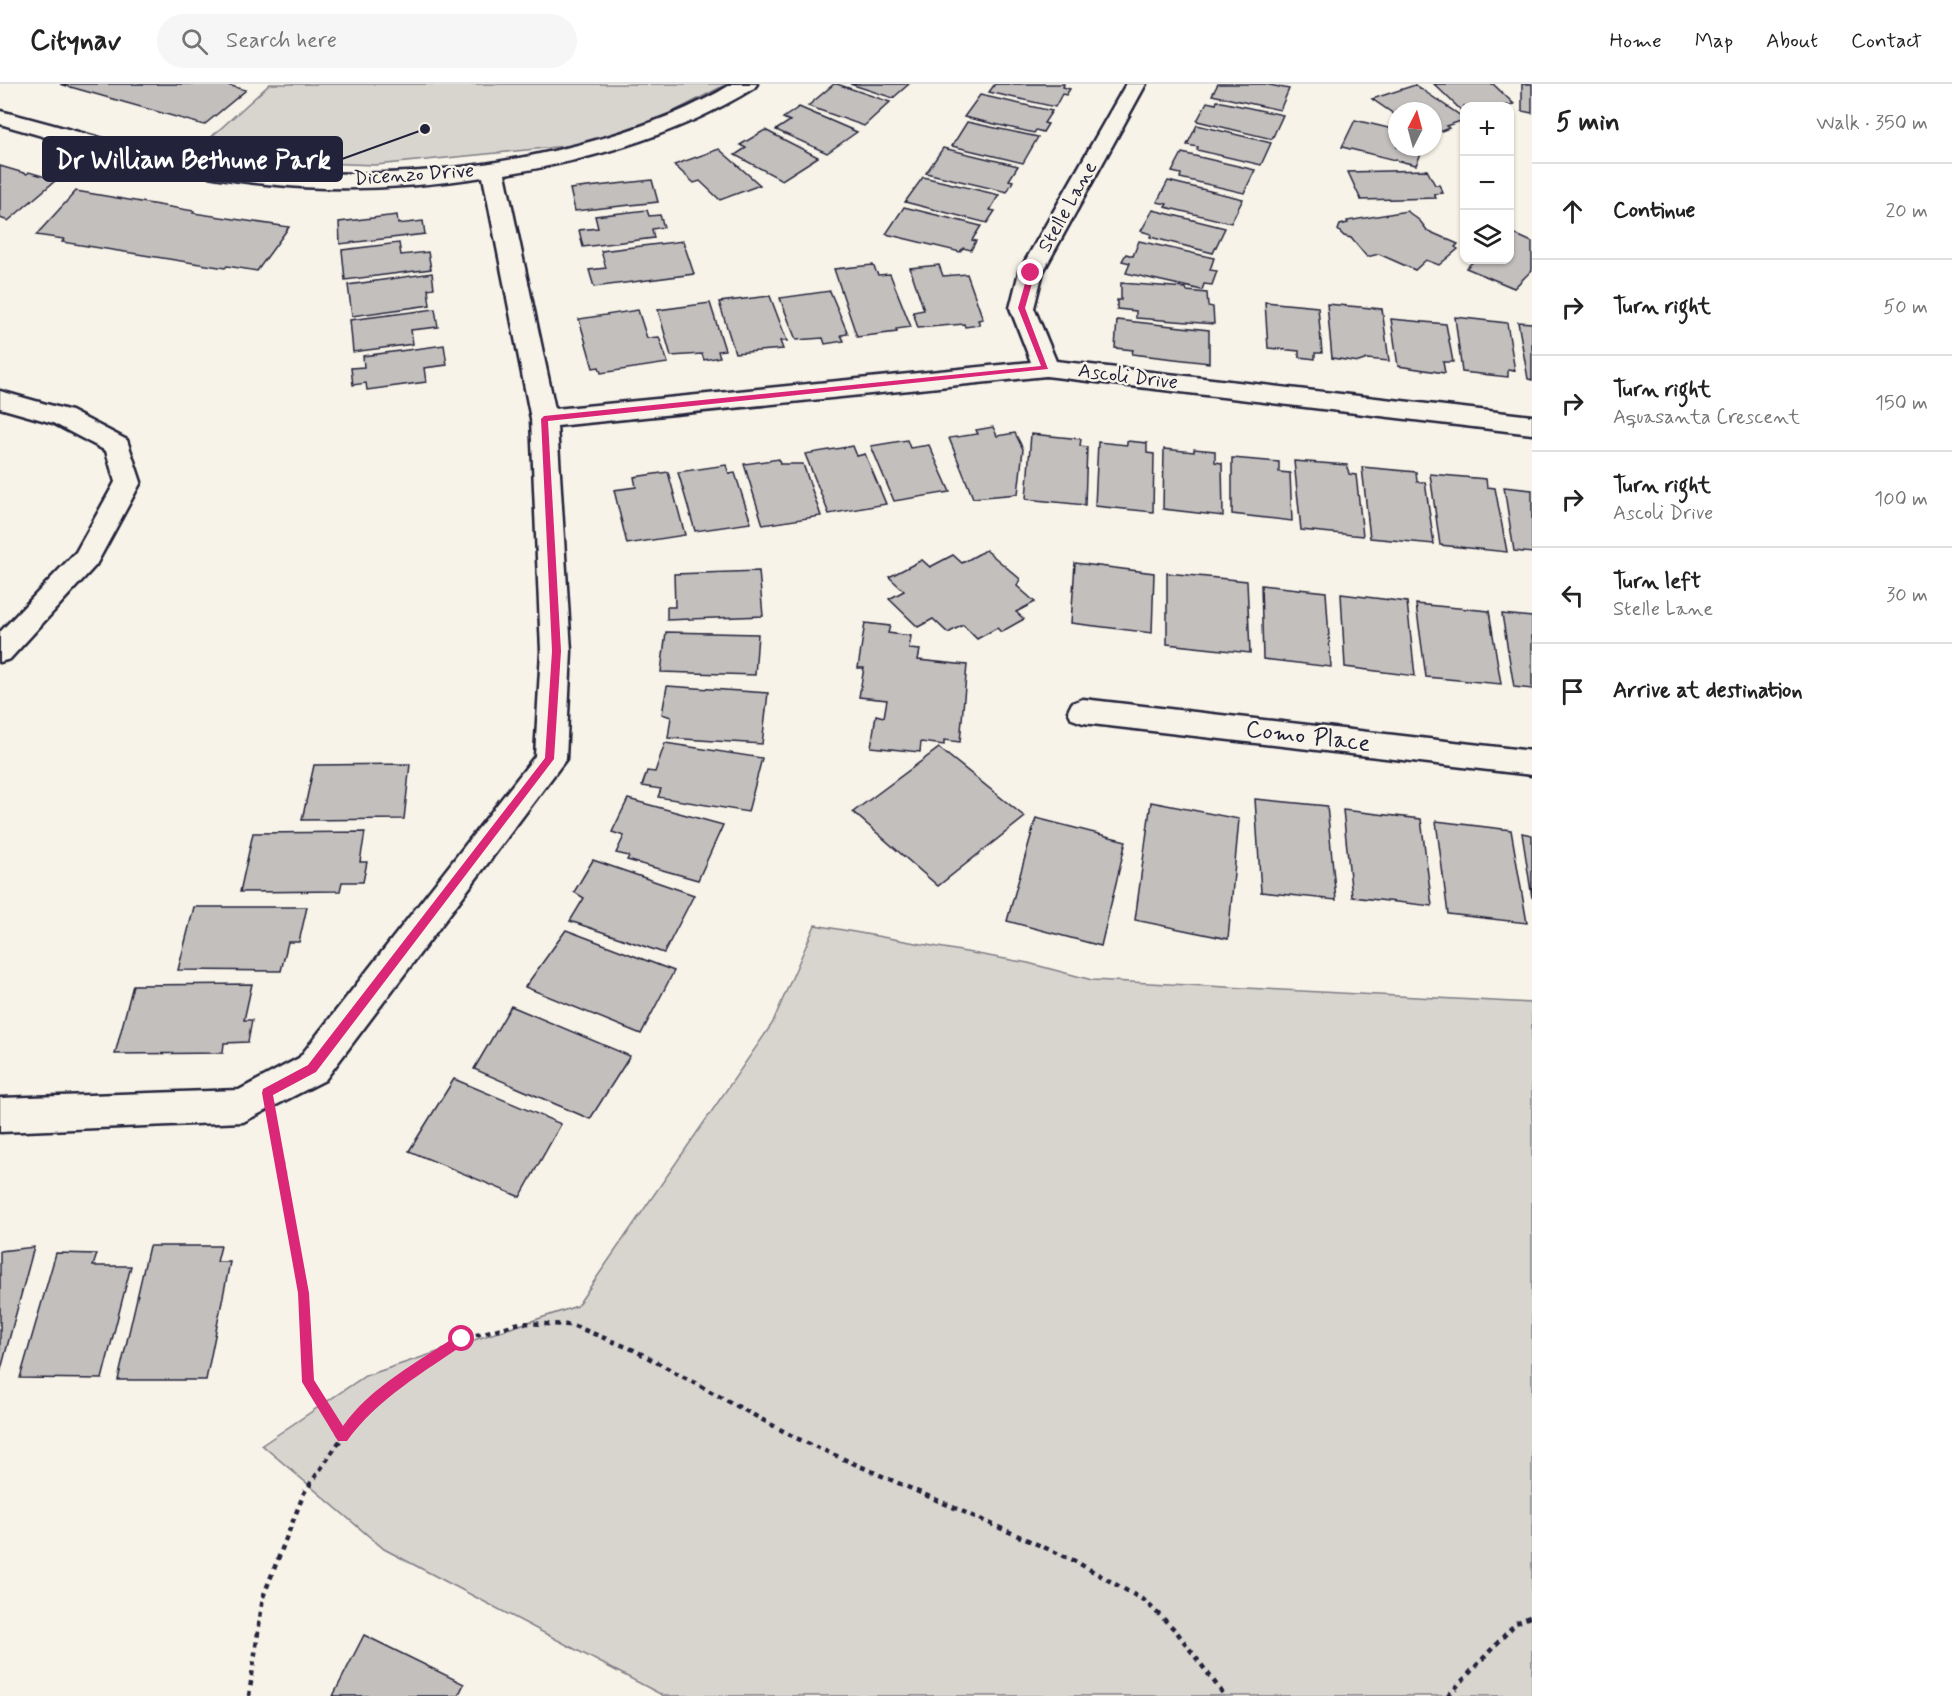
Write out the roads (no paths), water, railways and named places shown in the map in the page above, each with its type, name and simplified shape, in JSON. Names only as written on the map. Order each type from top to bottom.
[{"type":"street","name":"Dicenzo Drive","points":[[0,117],[113,148],[208,170],[305,181],[402,178],[493,170],[559,157],[630,136],[701,111],[747,84]]},
{"type":"street","name":"Stelle Lane","points":[[1046,368],[1022,308],[1031,273],[1136,84]]},
{"type":"street","points":[[0,1115],[243,1106],[312,1069],[550,759],[556,651],[544,419],[493,170]]},
{"type":"street","name":"Ascoli Drive","points":[[544,419],[1046,368],[1532,425]]},
{"type":"street","points":[[0,399],[62,417],[118,446],[128,482],[86,558],[0,651]]},
{"type":"street","name":"Como Place","points":[[1083,711],[1532,764]]},
{"type":"place","name":"Dr William Bethune Park","points":[[425,129]]}]
